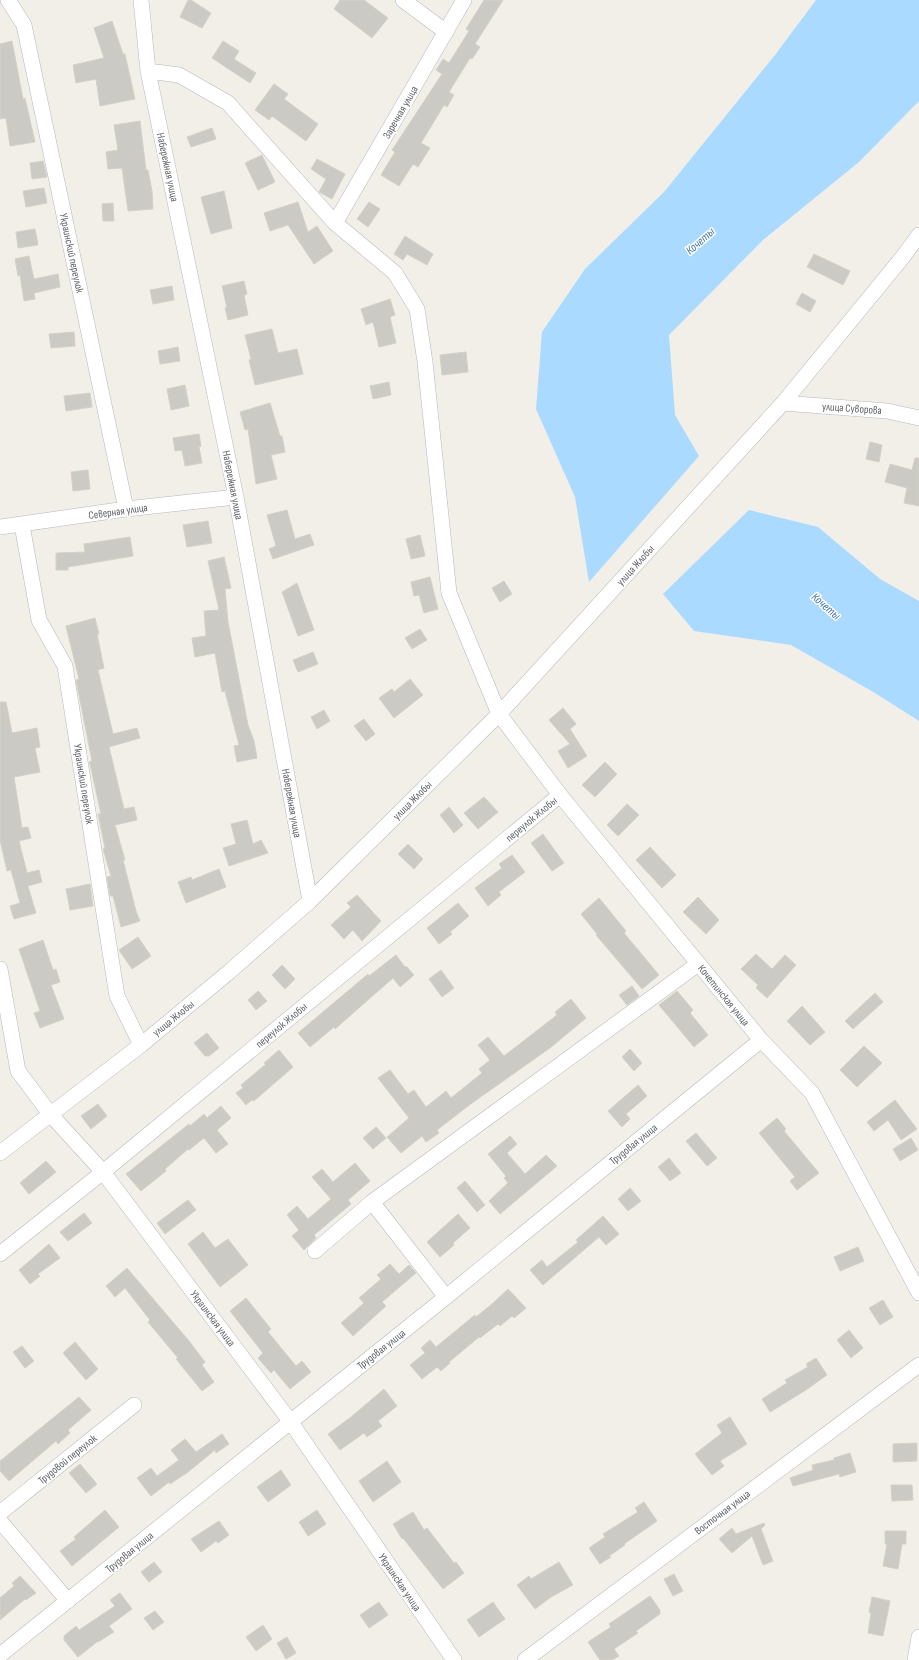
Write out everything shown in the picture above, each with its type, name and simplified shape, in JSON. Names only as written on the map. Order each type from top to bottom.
[{"type":"street","name":"Украинский переулок","points":[[8,0],[24,25],[126,509]]},
{"type":"street","name":"Набережная улица","points":[[141,0],[148,70],[236,497],[310,901]]},
{"type":"street","points":[[403,0],[446,32]]},
{"type":"street","name":"Заречная улица","points":[[335,223],[464,0]]},
{"type":"street","points":[[148,70],[179,75],[228,103],[335,223],[395,273],[417,309],[425,362],[450,593],[499,714]]},
{"type":"street","name":"улица Жлобы","points":[[0,1154],[141,1044],[229,972],[310,901],[499,714],[784,403],[919,235]]},
{"type":"street","name":"улица Суворова","points":[[784,403],[887,411],[919,418]]},
{"type":"street","name":"Северная улица","points":[[0,527],[126,509],[236,497]]},
{"type":"street","name":"Украинский переулок","points":[[22,525],[40,620],[65,666],[117,996],[141,1044]]},
{"type":"street","name":"Кочетинская улица","points":[[499,714],[560,795],[760,1040],[812,1093],[919,1293]]},
{"type":"street","name":"переулок Жлобы","points":[[0,1254],[103,1172],[560,795]]},
{"type":"street","points":[[315,1251],[372,1202],[698,964]]},
{"type":"street","name":"Украинская улица","points":[[0,969],[18,1071],[51,1115],[103,1172],[290,1421],[454,1660]]},
{"type":"street","name":"Трудовая улица","points":[[0,1655],[446,1296],[760,1040]]},
{"type":"street","points":[[372,1202],[446,1296]]},
{"type":"street","name":"Восточная улица","points":[[525,1660],[919,1365]]},
{"type":"street","name":"Трудовой переулок","points":[[0,1513],[134,1405]]},
{"type":"street","points":[[0,1521],[68,1601]]},
{"type":"street","points":[[915,1660],[919,1637]]},
{"type":"water","name":"Кочеты","points":[[816,0],[919,0],[919,101],[859,162],[763,240],[669,335],[675,415],[699,456],[589,582],[575,497],[536,409],[542,332],[585,269],[664,192],[775,55]]},
{"type":"water","name":"Кочеты","points":[[749,510],[818,527],[880,579],[919,601],[919,721],[875,693],[791,645],[694,631],[663,594]]},
{"type":"building","points":[[188,0],[191,0],[211,13],[202,28],[180,17]]},
{"type":"building","points":[[340,0],[364,0],[388,18],[372,38],[334,9]]},
{"type":"building","points":[[484,0],[503,0],[475,44],[480,47],[472,59],[470,58],[449,92],[454,95],[447,107],[444,105],[421,143],[430,148],[418,167],[413,164],[399,186],[381,175],[395,152],[392,150],[442,74],[436,70],[443,59],[449,63],[469,31],[466,29]]},
{"type":"building","points":[[112,21],[123,54],[125,54],[135,99],[100,106],[96,79],[76,83],[73,65],[104,58],[94,28]]},
{"type":"building","points":[[12,41],[23,99],[25,98],[35,142],[10,146],[6,118],[0,119],[0,44]]},
{"type":"building","points":[[223,41],[239,51],[234,59],[256,73],[250,83],[212,58]]},
{"type":"building","points":[[274,84],[288,94],[284,99],[318,124],[306,141],[272,116],[269,120],[255,110]]},
{"type":"building","points":[[140,121],[146,170],[148,170],[152,191],[153,209],[128,211],[122,168],[108,169],[106,152],[118,150],[114,125]]},
{"type":"building","points":[[212,128],[216,139],[191,147],[187,137]]},
{"type":"building","points":[[262,155],[275,182],[258,190],[245,163]]},
{"type":"building","points":[[317,159],[345,174],[332,199],[319,192],[326,179],[311,169]]},
{"type":"building","points":[[43,161],[47,177],[32,179],[30,163]]},
{"type":"building","points":[[44,188],[47,203],[26,207],[23,191]]},
{"type":"building","points":[[224,191],[232,228],[211,234],[201,197]]},
{"type":"building","points":[[298,202],[308,232],[317,226],[333,251],[314,264],[288,225],[270,231],[264,213]]},
{"type":"building","points":[[369,202],[380,209],[368,227],[357,219]]},
{"type":"building","points":[[113,203],[114,221],[103,221],[102,204]]},
{"type":"building","points":[[35,229],[38,245],[18,248],[16,232]]},
{"type":"building","points":[[405,236],[433,254],[427,265],[407,254],[403,260],[394,254]]},
{"type":"building","points":[[814,254],[850,271],[843,285],[807,267]]},
{"type":"building","points":[[29,256],[34,279],[58,274],[60,287],[34,293],[35,299],[24,301],[20,275],[18,276],[15,259]]},
{"type":"building","points":[[244,281],[247,294],[244,295],[248,315],[228,320],[222,286]]},
{"type":"building","points":[[172,286],[174,300],[153,304],[150,290]]},
{"type":"building","points":[[802,293],[816,301],[810,312],[796,304]]},
{"type":"building","points":[[390,299],[395,315],[390,317],[396,343],[379,347],[373,322],[366,325],[361,309]]},
{"type":"building","points":[[272,329],[278,353],[297,349],[303,374],[255,385],[245,335]]},
{"type":"building","points":[[74,332],[75,346],[51,348],[49,334]]},
{"type":"building","points":[[178,347],[180,361],[160,364],[158,351]]},
{"type":"building","points":[[466,352],[468,372],[442,375],[440,355]]},
{"type":"building","points":[[389,382],[391,395],[373,399],[370,386]]},
{"type":"building","points":[[185,385],[189,406],[171,410],[167,389]]},
{"type":"building","points":[[90,393],[92,407],[66,411],[64,396]]},
{"type":"building","points":[[270,403],[280,436],[282,436],[285,452],[271,455],[277,479],[256,484],[248,429],[245,430],[240,412]]},
{"type":"building","points":[[199,434],[201,446],[199,447],[202,463],[185,466],[182,450],[175,451],[173,438]]},
{"type":"building","points":[[870,442],[882,445],[879,462],[866,459]]},
{"type":"building","points":[[915,458],[919,458],[919,506],[904,503],[907,488],[885,482],[890,464],[912,470]]},
{"type":"building","points":[[88,470],[90,489],[73,491],[71,472]]},
{"type":"building","points":[[287,510],[295,539],[310,534],[314,545],[273,559],[269,549],[276,546],[267,515]]},
{"type":"building","points":[[208,521],[212,543],[187,547],[183,525]]},
{"type":"building","points":[[420,535],[425,556],[411,559],[406,539]]},
{"type":"building","points":[[130,537],[133,556],[68,567],[68,570],[56,570],[56,553],[85,552],[84,544]]},
{"type":"building","points":[[224,557],[231,588],[225,589],[228,622],[248,725],[254,741],[257,758],[237,762],[234,746],[239,745],[225,691],[222,692],[215,653],[195,657],[192,638],[206,636],[204,611],[219,610],[208,561]]},
{"type":"building","points":[[430,577],[438,609],[424,613],[419,595],[414,596],[411,582]]},
{"type":"building","points":[[504,581],[512,594],[500,602],[492,588]]},
{"type":"building","points":[[297,583],[314,630],[298,636],[282,592]]},
{"type":"building","points":[[95,618],[104,668],[98,670],[113,734],[137,728],[140,738],[109,747],[124,809],[134,807],[137,820],[115,825],[125,860],[123,860],[136,911],[140,921],[121,927],[113,896],[110,896],[107,877],[111,876],[103,849],[105,848],[98,814],[101,814],[89,762],[92,761],[76,680],[79,679],[66,626]]},
{"type":"building","points":[[420,629],[427,640],[412,649],[405,638]]},
{"type":"building","points":[[313,652],[318,664],[298,672],[293,660]]},
{"type":"building","points":[[410,679],[423,695],[394,718],[379,698],[392,689],[394,692]]},
{"type":"building","points":[[0,702],[6,702],[12,733],[37,728],[40,747],[35,748],[40,772],[14,777],[22,828],[28,827],[31,838],[19,841],[27,873],[39,870],[42,882],[28,886],[36,913],[14,919],[10,906],[20,903],[11,870],[7,871],[0,840]]},
{"type":"building","points":[[563,708],[576,724],[570,729],[587,756],[568,768],[558,751],[570,744],[549,720]]},
{"type":"building","points":[[324,710],[330,721],[317,729],[311,717]]},
{"type":"building","points":[[364,719],[375,734],[366,741],[354,726]]},
{"type":"building","points":[[605,762],[617,774],[595,797],[582,785]]},
{"type":"building","points":[[484,797],[498,812],[478,829],[464,813]]},
{"type":"building","points":[[627,804],[639,815],[618,836],[607,825]]},
{"type":"building","points":[[449,807],[463,825],[454,833],[440,815]]},
{"type":"building","points":[[247,820],[253,844],[261,840],[268,853],[229,866],[223,848],[236,844],[231,824]]},
{"type":"building","points":[[543,834],[564,863],[552,871],[531,843]]},
{"type":"building","points":[[408,844],[423,859],[414,869],[398,854]]},
{"type":"building","points":[[650,847],[676,875],[662,888],[636,860]]},
{"type":"building","points":[[512,855],[525,872],[499,892],[501,895],[488,906],[475,888],[502,868],[499,864]]},
{"type":"building","points":[[219,869],[226,887],[186,903],[178,882],[191,877],[192,880]]},
{"type":"building","points":[[90,884],[93,906],[70,910],[66,889]]},
{"type":"building","points":[[357,895],[381,921],[362,941],[353,930],[344,939],[331,925],[351,907],[347,903]]},
{"type":"building","points":[[698,897],[719,920],[706,934],[683,912]]},
{"type":"building","points":[[599,898],[626,931],[624,933],[659,975],[642,989],[596,935],[597,934],[581,914]]},
{"type":"building","points":[[458,903],[469,916],[450,932],[452,934],[439,944],[427,928]]},
{"type":"building","points":[[138,937],[151,956],[132,969],[119,950]]},
{"type":"building","points":[[43,940],[53,970],[56,969],[60,982],[51,985],[64,1019],[40,1028],[34,1013],[40,1011],[19,949]]},
{"type":"building","points":[[756,954],[772,969],[785,955],[796,965],[767,998],[756,988],[758,985],[741,969]]},
{"type":"building","points":[[396,955],[405,967],[406,966],[414,975],[400,987],[393,978],[335,1029],[334,1027],[310,1047],[298,1033],[368,974],[369,976]]},
{"type":"building","points":[[282,965],[295,979],[285,989],[272,975]]},
{"type":"building","points":[[441,970],[454,988],[442,997],[429,979]]},
{"type":"building","points":[[632,986],[639,996],[627,1005],[619,995]]},
{"type":"building","points":[[258,991],[267,1001],[256,1010],[248,1000]]},
{"type":"building","points":[[677,991],[693,1010],[690,1013],[708,1035],[694,1047],[659,1005]]},
{"type":"building","points":[[875,993],[883,1002],[853,1029],[845,1021]]},
{"type":"building","points":[[571,999],[586,1018],[550,1048],[472,1103],[437,1130],[439,1133],[426,1142],[422,1136],[401,1153],[387,1137],[409,1118],[378,1078],[390,1070],[408,1094],[414,1090],[426,1107],[446,1091],[451,1098],[482,1073],[479,1069],[490,1060],[478,1045],[488,1037],[504,1056],[557,1015],[555,1012]]},
{"type":"building","points":[[802,1006],[825,1032],[810,1045],[787,1021]]},
{"type":"building","points":[[207,1033],[219,1048],[209,1056],[205,1056],[194,1043]]},
{"type":"building","points":[[864,1046],[882,1063],[857,1087],[840,1070]]},
{"type":"building","points":[[630,1049],[642,1063],[634,1071],[622,1057]]},
{"type":"building","points":[[279,1050],[293,1067],[254,1101],[252,1100],[246,1105],[236,1093],[243,1088],[241,1085],[266,1064],[264,1063]]},
{"type":"building","points":[[638,1085],[647,1096],[626,1114],[630,1119],[622,1127],[608,1111]]},
{"type":"building","points":[[895,1100],[917,1129],[901,1140],[888,1120],[874,1131],[867,1122]]},
{"type":"building","points":[[98,1104],[107,1116],[91,1129],[81,1116]]},
{"type":"building","points":[[221,1106],[231,1118],[217,1130],[228,1144],[216,1153],[204,1138],[189,1150],[188,1149],[165,1169],[166,1171],[141,1191],[126,1174],[189,1124],[190,1126],[204,1114],[207,1118]]},
{"type":"building","points":[[777,1118],[786,1129],[784,1131],[819,1173],[797,1190],[790,1181],[795,1177],[759,1133]]},
{"type":"building","points":[[376,1127],[386,1138],[373,1149],[363,1138]]},
{"type":"building","points":[[696,1133],[717,1158],[707,1166],[686,1141]]},
{"type":"building","points":[[510,1136],[517,1144],[507,1153],[525,1174],[546,1155],[557,1166],[500,1214],[489,1201],[508,1183],[504,1178],[506,1176],[488,1154]]},
{"type":"building","points":[[911,1138],[918,1150],[900,1161],[893,1149]]},
{"type":"building","points":[[669,1158],[681,1173],[670,1181],[658,1167]]},
{"type":"building","points":[[46,1161],[56,1172],[29,1194],[20,1183]]},
{"type":"building","points":[[355,1163],[370,1181],[348,1200],[351,1204],[314,1235],[316,1238],[304,1250],[292,1236],[299,1230],[287,1215],[297,1206],[308,1219],[331,1199],[312,1177],[322,1169],[333,1182]]},
{"type":"building","points":[[465,1181],[485,1205],[477,1212],[457,1188]]},
{"type":"building","points":[[630,1188],[641,1201],[628,1211],[618,1199]]},
{"type":"building","points":[[188,1200],[196,1210],[165,1234],[157,1223]]},
{"type":"building","points":[[84,1213],[92,1223],[68,1241],[60,1232]]},
{"type":"building","points":[[458,1214],[470,1228],[440,1257],[427,1242]]},
{"type":"building","points":[[603,1216],[619,1234],[606,1245],[599,1237],[543,1285],[530,1270],[542,1260],[547,1267],[578,1242],[576,1240]]},
{"type":"building","points":[[203,1232],[215,1248],[228,1239],[248,1265],[220,1287],[188,1244]]},
{"type":"building","points":[[49,1244],[60,1258],[38,1274],[40,1276],[30,1284],[19,1270]]},
{"type":"building","points":[[858,1247],[864,1261],[840,1271],[834,1257]]},
{"type":"building","points":[[390,1264],[399,1274],[409,1265],[416,1273],[382,1302],[386,1306],[353,1336],[341,1323],[364,1303],[359,1298],[381,1279],[377,1275]]},
{"type":"building","points":[[127,1268],[205,1362],[202,1365],[214,1382],[202,1391],[176,1359],[178,1358],[148,1322],[150,1320],[125,1288],[115,1297],[106,1286]]},
{"type":"building","points":[[508,1289],[526,1308],[514,1318],[512,1316],[500,1326],[498,1324],[480,1338],[479,1337],[449,1362],[450,1363],[441,1371],[437,1367],[422,1379],[410,1365],[425,1353],[421,1348],[430,1340],[436,1347],[475,1315],[476,1317]]},
{"type":"building","points":[[246,1298],[271,1329],[268,1332],[296,1366],[302,1361],[311,1372],[290,1389],[274,1370],[271,1373],[258,1358],[263,1353],[230,1311]]},
{"type":"building","points":[[883,1300],[893,1317],[880,1325],[869,1308]]},
{"type":"building","points":[[849,1330],[863,1348],[851,1358],[837,1340]]},
{"type":"building","points":[[75,1342],[98,1369],[86,1380],[63,1353]]},
{"type":"building","points":[[22,1346],[34,1361],[25,1368],[13,1352]]},
{"type":"building","points":[[816,1358],[827,1375],[770,1412],[762,1399],[787,1383],[785,1380],[808,1367],[806,1364]]},
{"type":"building","points":[[384,1389],[397,1406],[378,1421],[382,1426],[367,1437],[364,1433],[340,1450],[328,1434]]},
{"type":"building","points":[[79,1397],[91,1410],[68,1430],[70,1433],[58,1444],[56,1441],[9,1481],[0,1471],[0,1461]]},
{"type":"building","points":[[730,1417],[747,1444],[720,1461],[724,1466],[712,1475],[695,1454],[722,1433],[717,1425]]},
{"type":"building","points":[[222,1434],[229,1444],[216,1453],[215,1450],[188,1472],[170,1484],[169,1482],[151,1496],[137,1478],[151,1468],[157,1476],[179,1460],[171,1450],[185,1439],[196,1452]]},
{"type":"building","points":[[917,1443],[917,1461],[893,1462],[893,1444]]},
{"type":"building","points":[[850,1453],[856,1472],[840,1477],[839,1474],[793,1486],[790,1478],[813,1470],[812,1465],[834,1460],[834,1458]]},
{"type":"building","points":[[387,1461],[401,1482],[373,1502],[359,1481]]},
{"type":"building","points":[[80,1464],[97,1484],[86,1493],[69,1473]]},
{"type":"building","points":[[281,1470],[291,1485],[268,1502],[257,1487]]},
{"type":"building","points":[[891,1485],[912,1485],[913,1500],[892,1501]]},
{"type":"building","points":[[644,1502],[657,1521],[624,1544],[625,1545],[609,1556],[611,1557],[600,1564],[589,1548],[605,1537],[603,1534],[638,1512],[635,1508]]},
{"type":"building","points":[[105,1510],[119,1527],[72,1566],[60,1551],[76,1539],[74,1537]]},
{"type":"building","points":[[317,1510],[326,1524],[308,1536],[299,1522]]},
{"type":"building","points":[[413,1512],[424,1530],[427,1528],[454,1563],[456,1562],[464,1573],[443,1589],[403,1538],[402,1539],[393,1524]]},
{"type":"building","points":[[219,1521],[229,1535],[218,1543],[216,1541],[201,1552],[191,1539]]},
{"type":"building","points":[[764,1523],[765,1525],[761,1529],[773,1561],[763,1565],[752,1536],[732,1553],[719,1539],[732,1528],[736,1534]]},
{"type":"building","points":[[885,1531],[906,1531],[906,1544],[902,1544],[898,1569],[883,1566],[887,1544],[885,1544]]},
{"type":"building","points":[[154,1562],[162,1572],[149,1582],[141,1572]]},
{"type":"building","points":[[559,1562],[573,1585],[551,1597],[535,1609],[517,1585],[529,1576],[531,1579]]},
{"type":"building","points":[[674,1574],[683,1591],[673,1596],[664,1579]]},
{"type":"building","points":[[20,1576],[36,1593],[26,1600],[25,1599],[0,1620],[0,1598],[14,1586],[12,1583]]},
{"type":"building","points":[[120,1593],[132,1609],[109,1626],[114,1632],[98,1641],[78,1657],[64,1640],[64,1636],[76,1626],[79,1630],[115,1606],[110,1600]]},
{"type":"building","points":[[650,1596],[660,1610],[660,1614],[636,1631],[638,1633],[614,1649],[619,1656],[612,1660],[600,1660],[588,1642],[611,1627],[609,1624]]},
{"type":"building","points":[[872,1597],[890,1601],[883,1636],[868,1633],[871,1613],[869,1612]]},
{"type":"building","points":[[379,1602],[388,1615],[369,1628],[360,1615]]},
{"type":"building","points":[[493,1602],[505,1619],[479,1637],[467,1620]]},
{"type":"building","points":[[155,1611],[164,1622],[153,1630],[144,1618]]},
{"type":"building","points":[[263,1625],[272,1639],[256,1651],[246,1637]]},
{"type":"building","points":[[287,1637],[296,1653],[286,1659],[277,1643]]}]
